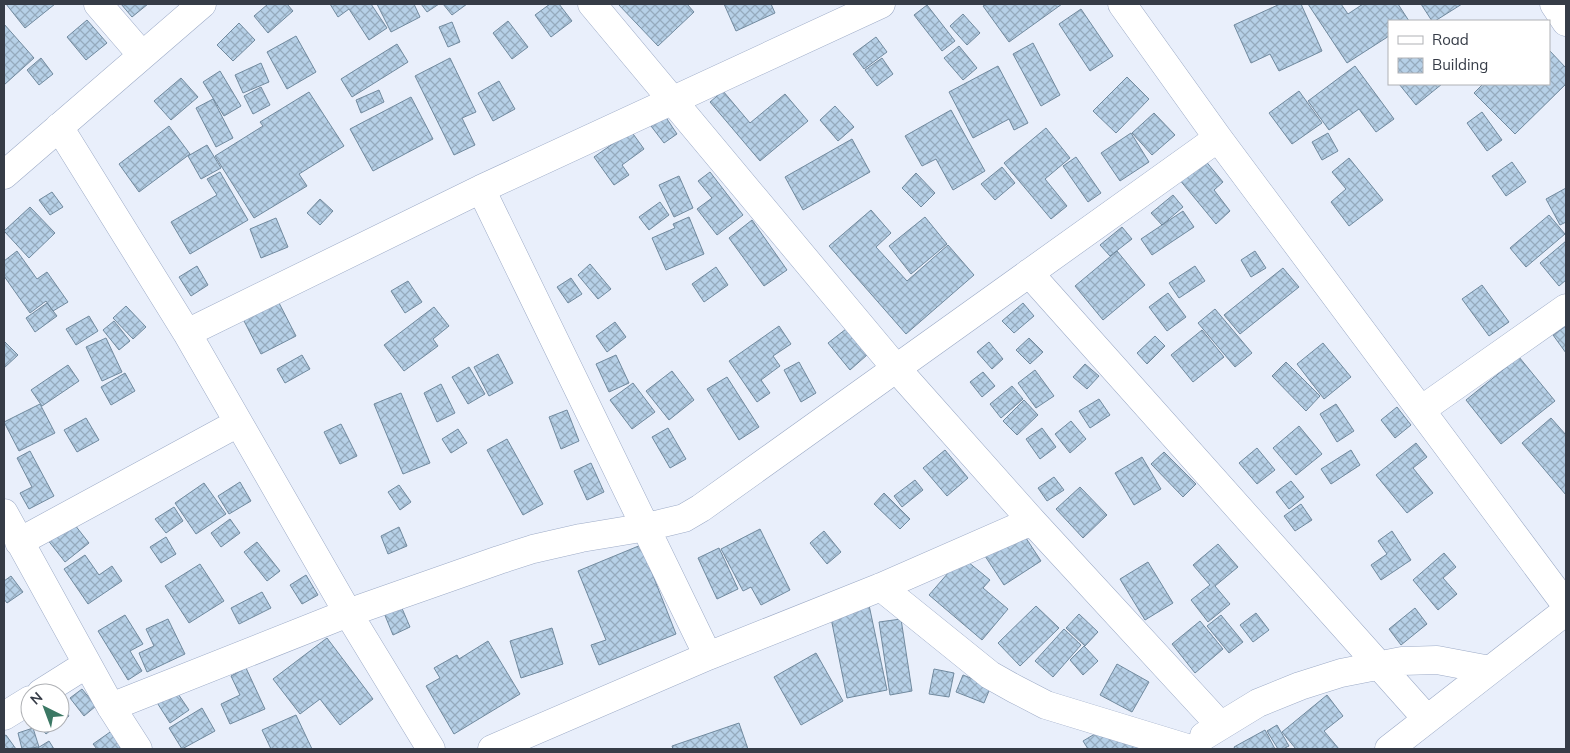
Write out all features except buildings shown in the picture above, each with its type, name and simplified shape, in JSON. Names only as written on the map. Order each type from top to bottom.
[{"type":"street","points":[[98,4],[141,54]]},
{"type":"street","points":[[4,175],[141,54],[202,4]]},
{"type":"street","points":[[592,4],[895,367],[1032,521],[1220,725]]},
{"type":"street","points":[[187,333],[481,190],[881,4]]},
{"type":"street","points":[[1122,4],[1218,138],[1564,598],[1490,670],[1389,749]]},
{"type":"street","points":[[1554,4],[1566,22]]},
{"type":"street","points":[[59,128],[187,333],[348,613],[431,749]]},
{"type":"street","points":[[111,707],[348,613],[533,549],[581,538],[647,528],[684,518],[1218,138]]},
{"type":"street","points":[[481,190],[708,656]]},
{"type":"street","points":[[1030,273],[1427,719]]},
{"type":"street","points":[[1421,410],[1566,308]]},
{"type":"street","points":[[19,542],[238,423]]},
{"type":"street","points":[[4,513],[111,707],[138,749]]},
{"type":"street","points":[[492,749],[708,656],[881,587],[1032,521]]},
{"type":"street","points":[[881,587],[990,675],[1015,689],[1046,705],[1186,749],[1220,725],[1258,703],[1300,686],[1341,673],[1379,664],[1437,660],[1490,670]]},
{"type":"street","points":[[57,683],[87,664]]},
{"type":"street","points":[[4,716],[20,706]]}]
